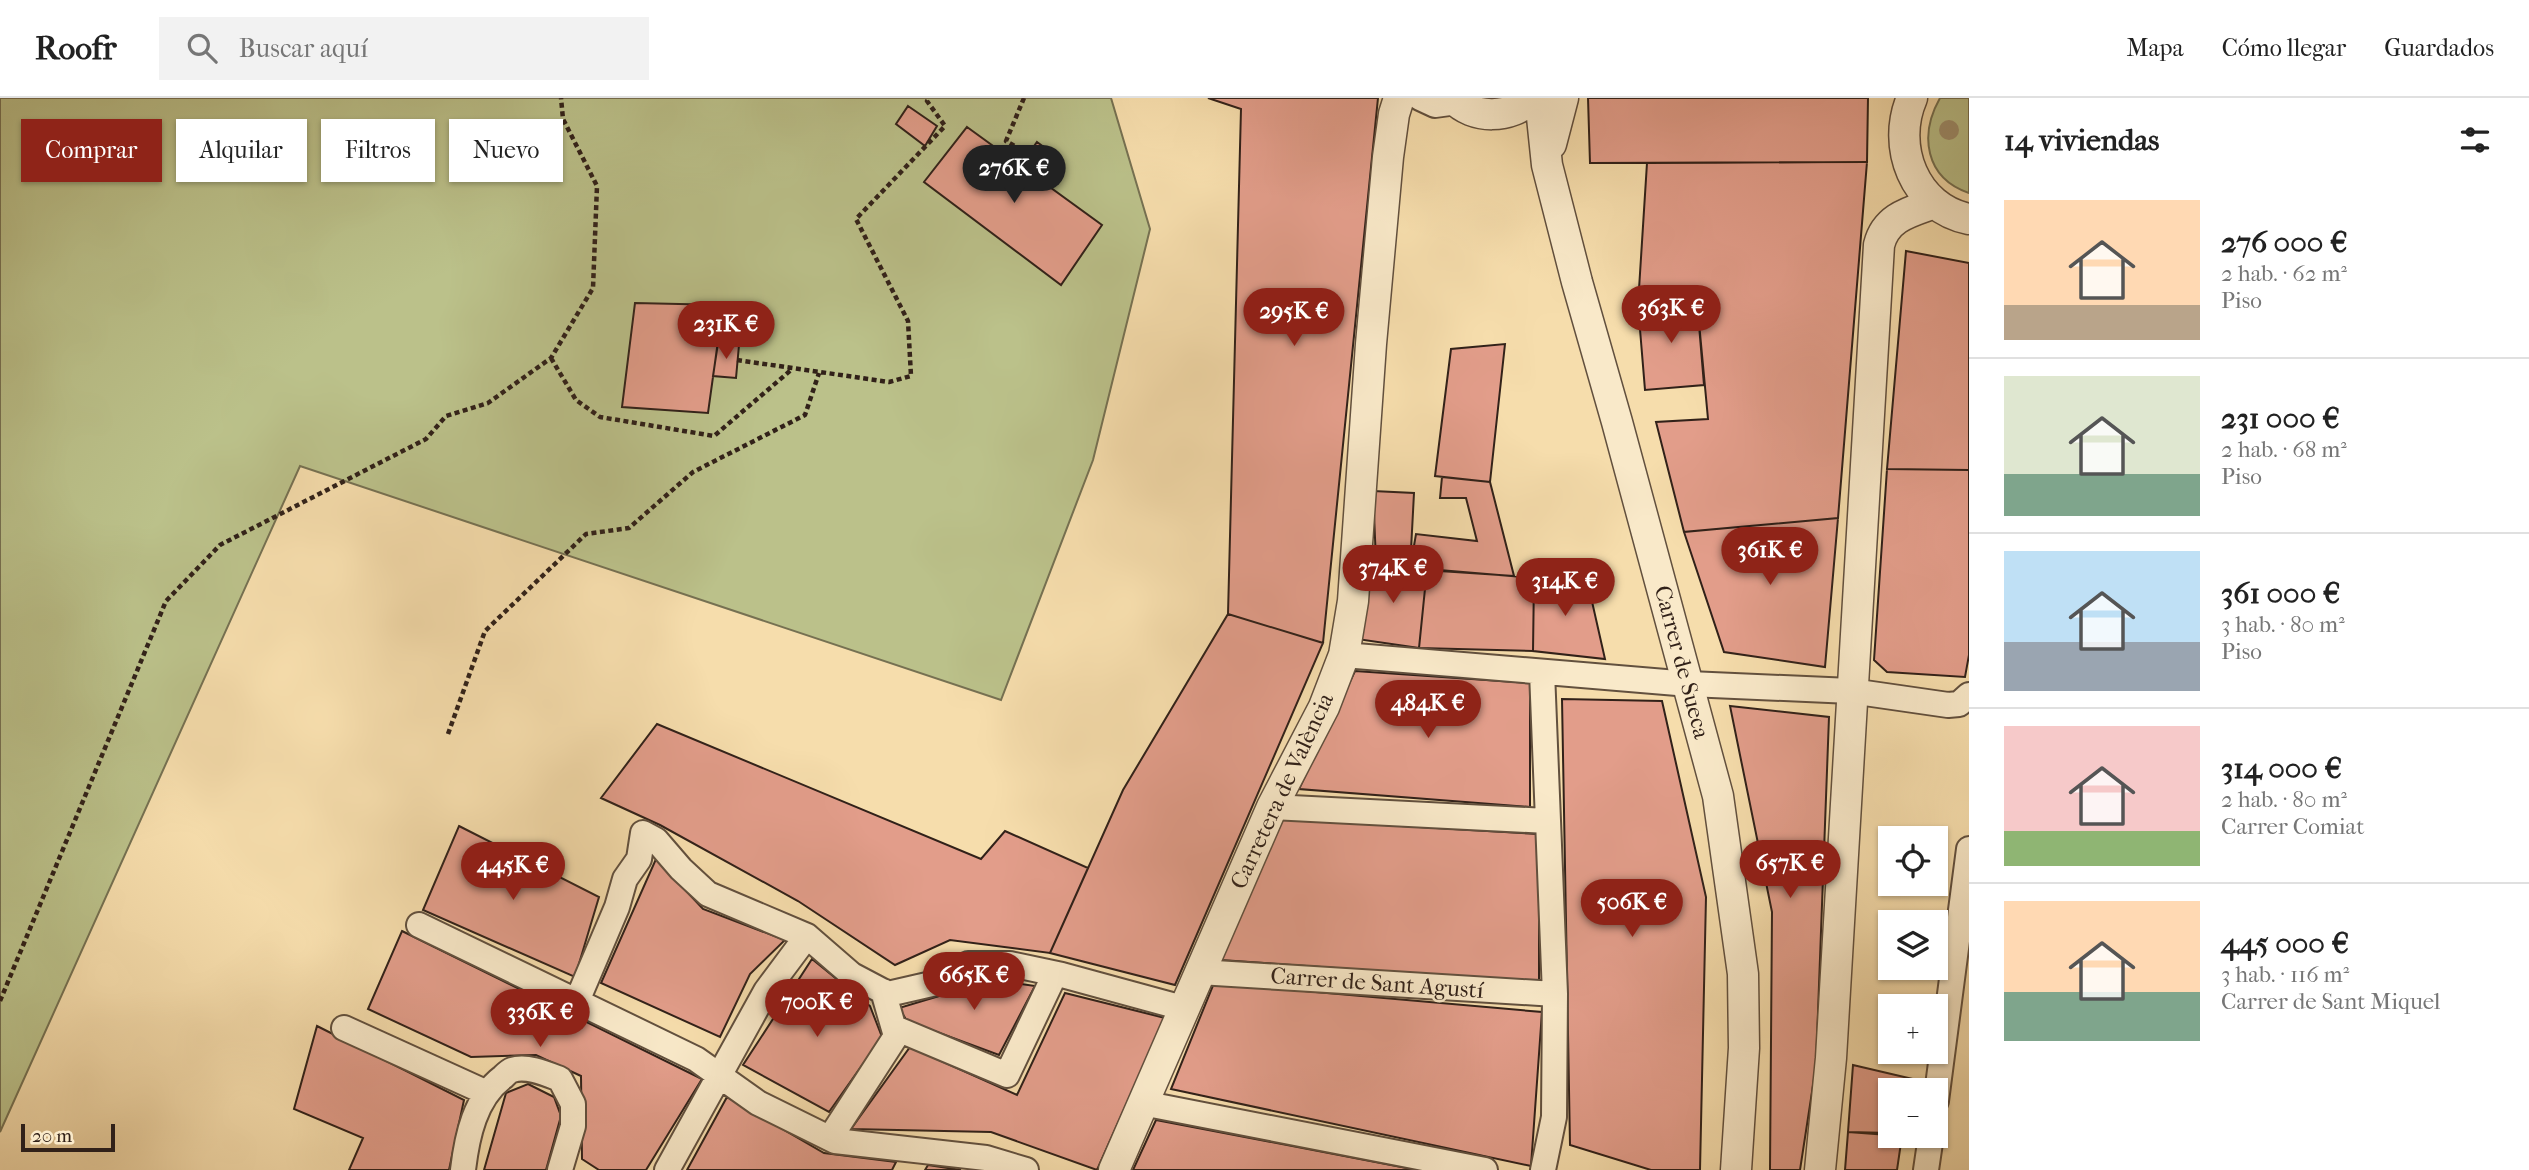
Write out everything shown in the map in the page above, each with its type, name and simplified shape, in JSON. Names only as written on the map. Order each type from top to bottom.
[{"type":"street","name":"Carretera de València","points":[[1114,1170],[1272,807],[1324,707],[1344,655],[1353,601],[1371,344],[1388,158],[1399,98]]},
{"type":"street","points":[[1420,98],[1435,105],[1455,100],[1470,110],[1484,114],[1514,110],[1532,98]]},
{"type":"street","name":"Carrer de Sueca","points":[[1539,98],[1547,165],[1577,282],[1718,796],[1743,974],[1744,1048],[1736,1170]]},
{"type":"street","points":[[1547,165],[1563,98]]},
{"type":"street","points":[[1911,99],[1904,122],[1903,145],[1909,167],[1919,187],[1935,203],[1958,217],[1969,219]]},
{"type":"street","name":"Carrer de Sueca","points":[[1499,114],[1537,148],[1547,165]]},
{"type":"street","points":[[1820,1170],[1831,1058],[1879,245],[1882,233],[1889,224],[1903,214],[1935,203]]},
{"type":"street","points":[[1344,655],[1689,684],[1851,691],[1948,705],[1968,701]]},
{"type":"street","points":[[1542,672],[1555,994],[1554,1117],[1543,1170]]},
{"type":"street","points":[[1272,807],[1547,821]]},
{"type":"street","points":[[577,1001],[617,907],[625,879],[639,859],[643,833],[656,840],[681,869],[708,894],[807,936],[852,975],[888,994],[936,984],[968,964],[1010,964],[1183,1008]]},
{"type":"street","points":[[1939,1078],[1969,849]]},
{"type":"street","points":[[419,925],[696,1059],[758,1103],[830,1138],[911,1159],[986,1158],[1026,1170]]},
{"type":"street","points":[[667,1170],[766,990],[807,936]]},
{"type":"street","name":"Carrer de Sant Agustí","points":[[1199,972],[1555,994]]},
{"type":"street","points":[[895,1028],[1007,1075],[1055,974]]},
{"type":"street","points":[[830,1138],[896,1036],[883,991]]},
{"type":"street","points":[[344,1028],[487,1093]]},
{"type":"street","points":[[463,1170],[468,1132],[487,1093],[492,1085],[512,1070],[538,1071],[560,1079],[573,1104],[573,1126],[560,1170]]},
{"type":"street","points":[[1142,1103],[1485,1170]]},
{"type":"street","points":[[1926,1170],[1929,1148]]},
{"type":"path","points":[[0,1001],[166,601],[220,545],[426,439],[446,416],[488,404],[551,358],[593,288],[594,275],[597,186],[563,119],[561,98]]},
{"type":"path","points":[[737,360],[889,382],[911,376],[908,321],[856,219],[945,125],[927,101],[929,98]]},
{"type":"path","points":[[1024,98],[1006,141],[1028,154]]},
{"type":"path","points":[[551,358],[576,400],[600,417],[714,436],[792,370]]},
{"type":"path","points":[[448,734],[485,631],[586,534],[629,528],[693,472],[805,415],[819,373]]},
{"type":"green space","points":[[0,98],[1111,98],[1150,229],[1093,460],[1001,700],[300,466],[0,1132]]},
{"type":"green space","points":[[1940,98],[1969,98],[1969,193],[1943,177],[1930,154],[1929,126]]},
{"type":"building","points":[[1208,98],[1378,98],[1323,643],[1228,614],[1241,109]]},
{"type":"building","points":[[1588,98],[1868,98],[1867,162],[1590,163]]},
{"type":"building","points":[[908,106],[937,126],[925,146],[896,124]]},
{"type":"building","points":[[967,127],[1102,225],[1061,285],[924,182]]},
{"type":"building","points":[[1037,142],[1063,161],[1045,184],[1020,166]]},
{"type":"building","points":[[1867,162],[1838,518],[1684,532],[1656,422],[1708,419],[1697,301],[1638,305],[1647,163]]},
{"type":"building","points":[[1906,251],[1969,263],[1969,470],[1887,469]]},
{"type":"building","points":[[1697,301],[1704,385],[1645,390],[1638,305]]},
{"type":"building","points":[[635,303],[723,305],[708,413],[622,407]]},
{"type":"building","points":[[718,343],[739,345],[736,378],[713,376]]},
{"type":"building","points":[[1505,344],[1490,482],[1435,476],[1451,349]]},
{"type":"building","points":[[1887,469],[1969,470],[1969,655],[1965,677],[1887,672],[1874,660]]},
{"type":"building","points":[[1442,477],[1490,482],[1514,576],[1410,569],[1416,534],[1477,541],[1466,498],[1440,498]]},
{"type":"building","points":[[1373,491],[1414,493],[1410,569],[1376,561]]},
{"type":"building","points":[[1838,518],[1825,667],[1724,652],[1684,532]]},
{"type":"building","points":[[1376,561],[1410,569],[1427,569],[1419,648],[1357,639],[1369,562]]},
{"type":"building","points":[[1427,569],[1534,578],[1533,651],[1419,648]]},
{"type":"building","points":[[1586,575],[1605,659],[1533,651],[1534,578]]},
{"type":"building","points":[[1228,614],[1323,643],[1175,985],[1050,953],[1123,790]]},
{"type":"building","points":[[1355,671],[1530,683],[1530,807],[1299,789]]},
{"type":"building","points":[[1562,699],[1662,701],[1706,897],[1700,1170],[1651,1170],[1570,1145]]},
{"type":"building","points":[[1730,706],[1829,717],[1816,1066],[1800,1170],[1770,1170],[1772,912]]},
{"type":"building","points":[[657,724],[981,859],[1005,831],[1088,868],[1050,953],[950,940],[895,965],[798,901],[660,825],[601,798]]},
{"type":"building","points":[[1281,819],[1539,834],[1539,982],[1221,960]]},
{"type":"building","points":[[459,826],[599,897],[575,977],[423,910]]},
{"type":"building","points":[[656,859],[703,909],[785,940],[750,974],[720,1037],[601,983]]},
{"type":"building","points":[[402,931],[702,1079],[646,1170],[599,1170],[582,1159],[581,1076],[536,1055],[471,1057],[368,1009]]},
{"type":"building","points":[[812,959],[870,1006],[882,1037],[829,1112],[743,1065]]},
{"type":"building","points":[[971,977],[1035,986],[999,1055],[907,1021],[899,1008],[939,996]]},
{"type":"building","points":[[1214,983],[1542,1012],[1531,1166],[1171,1089]]},
{"type":"building","points":[[1065,993],[1165,1018],[1097,1170],[991,1132],[851,1129],[910,1047],[1017,1095]]},
{"type":"building","points":[[317,1026],[464,1100],[449,1170],[349,1170],[363,1138],[294,1109]]},
{"type":"building","points":[[1853,1065],[1908,1078],[1878,1078],[1878,1133],[1848,1132]]},
{"type":"building","points":[[528,1084],[554,1097],[561,1116],[546,1170],[484,1170],[506,1093]]},
{"type":"building","points":[[727,1097],[824,1153],[896,1162],[892,1170],[687,1170]]},
{"type":"building","points":[[1156,1120],[1417,1170],[1133,1170]]},
{"type":"building","points":[[1848,1132],[1878,1134],[1878,1148],[1900,1148],[1897,1170],[1845,1170]]},
{"type":"building","points":[[928,1165],[961,1170],[925,1170]]}]
